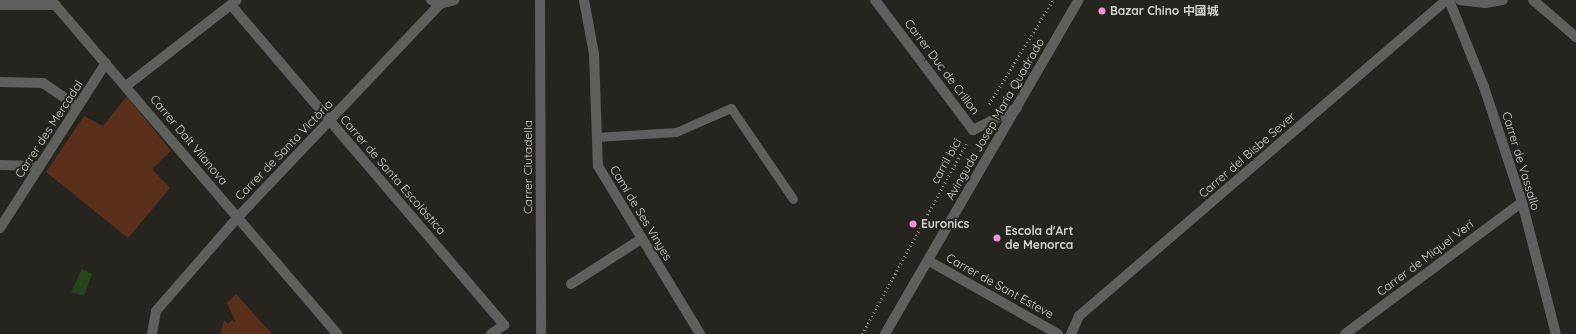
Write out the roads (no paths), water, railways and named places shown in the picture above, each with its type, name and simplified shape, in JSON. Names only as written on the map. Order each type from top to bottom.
[{"type":"street","name":"Carrer de Santa Victòria","points":[[152,334],[156,311],[237,218],[330,121],[436,2],[454,0]]},
{"type":"street","name":"Carrer Ciutadella","points":[[540,0],[541,334]]},
{"type":"street","name":"Camí de Ses Vinyes","points":[[584,0],[594,54],[598,166],[700,334]]},
{"type":"street","name":"Carrer Duc de Crillon","points":[[875,0],[974,130],[1017,108]]},
{"type":"street","name":"Avinguda Josep Maria Quadrado","points":[[885,334],[1079,0]]},
{"type":"street","name":"Carrer de Vassallo","points":[[1448,0],[1484,87],[1522,202],[1556,334]]},
{"type":"street","name":"Carrer del Bisbe Sever","points":[[1070,334],[1079,316],[1448,0]]},
{"type":"street","points":[[1460,0],[1485,3],[1503,0]]},
{"type":"street","points":[[1532,0],[1576,38]]},
{"type":"street","points":[[126,86],[234,2]]},
{"type":"street","name":"Carrer de Santa Escolàstica","points":[[234,2],[330,121],[504,325],[491,334]]},
{"type":"street","points":[[0,5],[54,3]]},
{"type":"street","name":"Carrer Dalt Vilanova","points":[[54,3],[337,334]]},
{"type":"street","name":"Carrer des Mercadal","points":[[0,228],[106,63]]},
{"type":"street","points":[[0,82],[44,83],[78,107]]},
{"type":"street","points":[[0,165],[40,166]]},
{"type":"street","name":"Carrer de Miquel Verí","points":[[1345,334],[1522,202]]},
{"type":"street","points":[[571,284],[641,239]]},
{"type":"street","name":"Carrer de Sant Esteve","points":[[928,261],[1058,334]]},
{"type":"lane","points":[[596,137],[676,132],[731,108],[793,199]]},
{"type":"place","name":"Bazar Chino 中國城","points":[[1102,11]]},
{"type":"place","name":"Euronics","points":[[913,224]]},
{"type":"place","name":"Escola d'Art de Menorca","points":[[997,238]]}]
